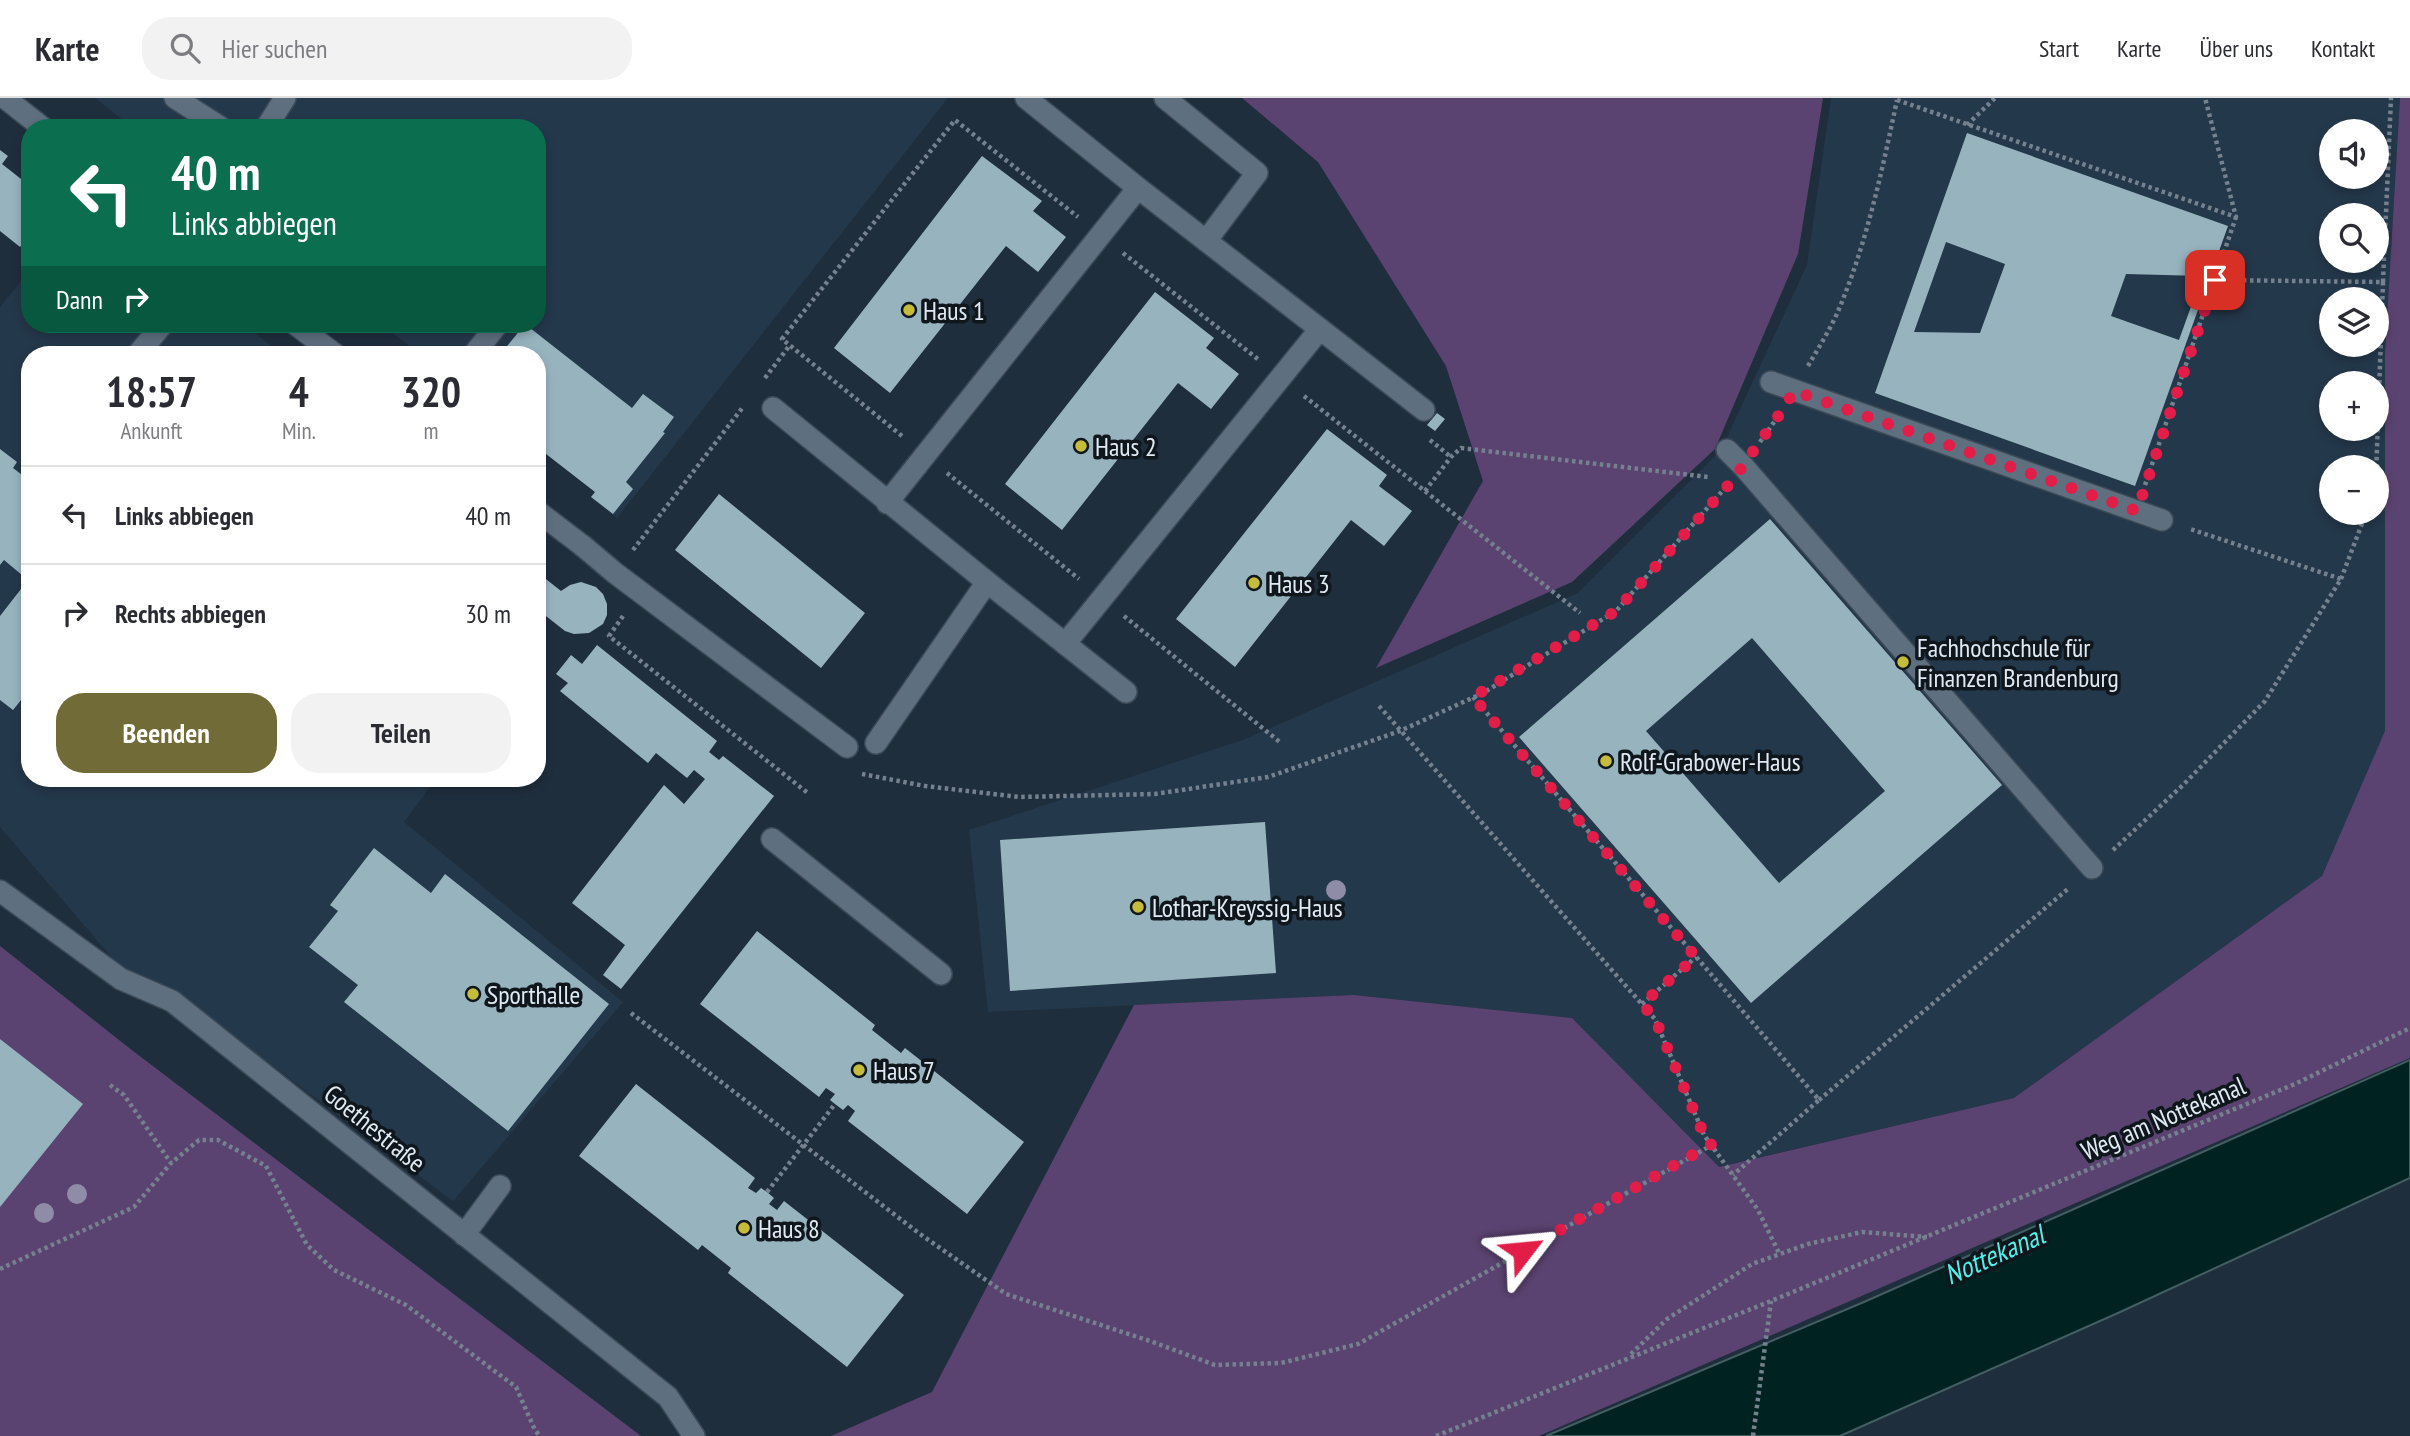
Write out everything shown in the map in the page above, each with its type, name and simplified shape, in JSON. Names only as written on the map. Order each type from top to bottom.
[{"type":"street","points":[[5,98],[32,119]]},
{"type":"street","points":[[175,98],[208,119]]},
{"type":"street","points":[[272,119],[285,98]]},
{"type":"street","points":[[1026,98],[1424,410]]},
{"type":"street","points":[[1165,98],[1256,173],[1206,241]]},
{"type":"street","points":[[887,503],[1138,188]]},
{"type":"street","points":[[1065,644],[1320,330]]},
{"type":"street","points":[[307,333],[324,346]]},
{"type":"street","points":[[1772,383],[2162,520]]},
{"type":"street","points":[[773,408],[887,503],[1126,692]]},
{"type":"street","points":[[1727,450],[2092,868]]},
{"type":"street","points":[[546,518],[847,747]]},
{"type":"street","points":[[876,743],[987,582]]},
{"type":"street","points":[[772,839],[941,974]]},
{"type":"street","name":"Goethestraße","points":[[0,891],[121,979],[172,1001],[668,1397],[694,1436]]},
{"type":"street","points":[[464,1235],[500,1186]]},
{"type":"path","points":[[1967,125],[1995,98]]},
{"type":"path","points":[[2137,511],[2236,217],[2206,98]]},
{"type":"path","points":[[2377,455],[2391,98]]},
{"type":"path","points":[[857,774],[925,786],[1019,797],[1155,794],[1268,777],[1400,731],[1473,697],[1616,611],[1743,466],[1794,391],[1838,312],[1863,247],[1897,99],[2236,217]]},
{"type":"path","points":[[1281,743],[782,339],[955,120],[1580,612]]},
{"type":"path","points":[[2215,280],[2383,282]]},
{"type":"path","points":[[761,383],[790,345]]},
{"type":"path","points":[[615,573],[746,403]]},
{"type":"path","points":[[1425,491],[1461,448],[1708,477]]},
{"type":"path","points":[[2162,520],[2341,579]]},
{"type":"path","points":[[1733,1175],[2092,868],[2183,785],[2265,701],[2341,579],[2361,525]]},
{"type":"path","points":[[640,592],[609,636],[809,794]]},
{"type":"path","points":[[1473,697],[1819,1100]]},
{"type":"path","points":[[1379,706],[1655,1019],[1704,1135],[1758,1210],[1780,1255]]},
{"type":"path","points":[[1642,1004],[1696,957]]},
{"type":"path","points":[[631,1013],[920,1234],[1006,1294],[1150,1341],[1215,1366],[1281,1363],[1358,1344],[1712,1144]]},
{"type":"path","name":"Weg am Nottekanal","points":[[1436,1436],[1928,1237],[2295,1084],[2410,1028]]},
{"type":"path","points":[[110,1085],[124,1095],[171,1163]]},
{"type":"path","points":[[767,1192],[835,1104]]},
{"type":"path","points":[[0,1269],[134,1207],[171,1163],[198,1140],[218,1140],[266,1166],[307,1245],[334,1270],[406,1305],[516,1387],[540,1436]]},
{"type":"path","name":"Weg am Nottekanal","points":[[1629,1357],[1667,1319],[1752,1264],[1808,1244],[1861,1232],[1928,1237]]},
{"type":"path","points":[[1753,1436],[1771,1301]]},
{"type":"shaded area","points":[[95,98],[948,98],[617,518],[591,497],[595,492],[546,454],[546,346],[409,346],[393,333],[546,333],[546,119],[122,119]]},
{"type":"shaded area","points":[[1242,98],[1823,98],[1798,254],[1715,449],[1572,582],[1376,668],[1483,481],[1446,366],[1318,162]]},
{"type":"shaded area","name":"Fachhochschule für Finanzen Brandenburg","points":[[1831,98],[2400,98],[2389,287],[2319,287],[2319,357],[2385,357],[2385,371],[2319,371],[2319,441],[2385,441],[2385,455],[2319,455],[2319,525],[2385,525],[2385,732],[2322,876],[2014,1098],[1718,1167],[1572,1018],[1354,995],[988,1012],[969,830],[1243,740],[1578,593],[1721,450],[1807,265]]},
{"type":"shaded area","points":[[2400,98],[2410,98],[2410,1058],[1539,1436],[831,1436],[932,1392],[1134,1005],[1354,995],[1572,1018],[1719,1167],[2014,1098],[2322,876],[2385,731],[2385,525],[2389,525],[2389,455],[2385,455],[2385,441],[2389,441],[2389,371],[2385,371],[2385,357],[2389,357],[2389,287]]},
{"type":"shaded area","points":[[21,282],[21,333],[255,333],[271,346],[21,346],[21,787],[430,787],[404,822],[623,1002],[453,1201],[177,994],[125,973],[0,827],[0,307]]},
{"type":"shaded area","points":[[0,946],[133,1051],[641,1436],[0,1436]]},
{"type":"water","name":"Nottekanal","points":[[2410,1060],[2410,1178],[2118,1313],[1840,1436],[1546,1436],[1864,1302]]},
{"type":"building","points":[[1967,133],[2228,226],[2135,486],[1875,393]],"holes":[[[1946,242],[2005,264],[1980,333],[1914,332]],[[2126,274],[2202,276],[2179,340],[2111,316]]]},
{"type":"building","points":[[0,150],[8,156],[2,164],[21,179],[21,246],[0,231]]},
{"type":"building","name":"Haus 1","points":[[982,156],[1042,201],[1033,211],[1066,237],[1038,272],[1006,246],[890,393],[834,348]]},
{"type":"building","name":"Haus 2","points":[[1155,292],[1214,338],[1206,348],[1239,374],[1211,409],[1178,383],[1062,530],[1005,484]]},
{"type":"building","points":[[518,333],[536,333],[632,408],[643,394],[674,417],[663,432],[665,433],[626,482],[633,489],[613,514],[591,497],[595,492],[546,454],[546,346],[507,346]]},
{"type":"building","points":[[1437,413],[1445,419],[1435,431],[1427,425]]},
{"type":"building","name":"Haus 3","points":[[1327,429],[1387,475],[1379,486],[1412,511],[1384,546],[1351,520],[1235,667],[1176,619]]},
{"type":"building","points":[[0,449],[17,462],[13,468],[21,474],[21,574],[4,560],[0,565]]},
{"type":"building","points":[[719,494],[865,613],[821,668],[675,550]]},
{"type":"building","name":"Rolf-Grabower-Haus","points":[[1770,519],[2002,785],[1751,1003],[1519,737]],"holes":[[[1752,638],[1885,791],[1779,883],[1646,731]]]},
{"type":"building","points":[[546,579],[561,591],[581,582],[596,587],[607,604],[607,615],[603,624],[589,633],[574,634],[565,631],[546,616]]},
{"type":"building","points":[[21,589],[21,700],[13,710],[0,700],[0,616]]},
{"type":"building","points":[[597,645],[717,741],[709,752],[719,760],[723,756],[774,796],[621,989],[603,975],[625,945],[572,903],[664,785],[684,804],[705,779],[694,770],[687,778],[656,753],[648,763],[560,691],[568,683],[556,674],[571,655],[582,664]]},
{"type":"building","name":"Lothar-Kreyssig-Haus","points":[[1265,822],[1276,973],[1010,991],[1000,840]]},
{"type":"building","name":"Sporthalle","points":[[374,848],[431,893],[445,874],[609,1004],[508,1131],[344,1002],[358,985],[309,947],[338,911],[330,905]]},
{"type":"building","name":"Haus 7","points":[[757,931],[875,1025],[872,1030],[901,1053],[905,1048],[1024,1142],[967,1214],[848,1121],[855,1111],[848,1105],[843,1110],[830,1100],[835,1094],[826,1088],[819,1097],[700,1004]]},
{"type":"building","points":[[0,1039],[83,1104],[0,1207]]},
{"type":"building","name":"Haus 8","points":[[636,1084],[755,1178],[748,1188],[756,1193],[761,1188],[767,1192],[774,1198],[769,1204],[777,1210],[784,1201],[904,1295],[847,1367],[728,1273],[731,1268],[702,1245],[698,1250],[579,1156]]},
{"type":"place","name":"Haus 1","points":[[909,310]]},
{"type":"place","name":"Haus 2","points":[[1081,446]]},
{"type":"place","name":"Haus 3","points":[[1254,583]]},
{"type":"place","name":"Fachhochschule für Finanzen Brandenburg","points":[[1903,662]]},
{"type":"place","name":"Rolf-Grabower-Haus","points":[[1606,761]]},
{"type":"place","name":"Lothar-Kreyssig-Haus","points":[[1138,907]]},
{"type":"place","name":"Sporthalle","points":[[473,994]]},
{"type":"place","name":"Haus 7","points":[[859,1070]]},
{"type":"place","name":"Haus 8","points":[[744,1228]]},
{"type":"route","points":[[1523,1251],[1712,1144],[1704,1135],[1655,1019],[1642,1004],[1696,957],[1473,697],[1616,611],[1732,481],[1794,391],[2137,511],[2215,280]]}]
